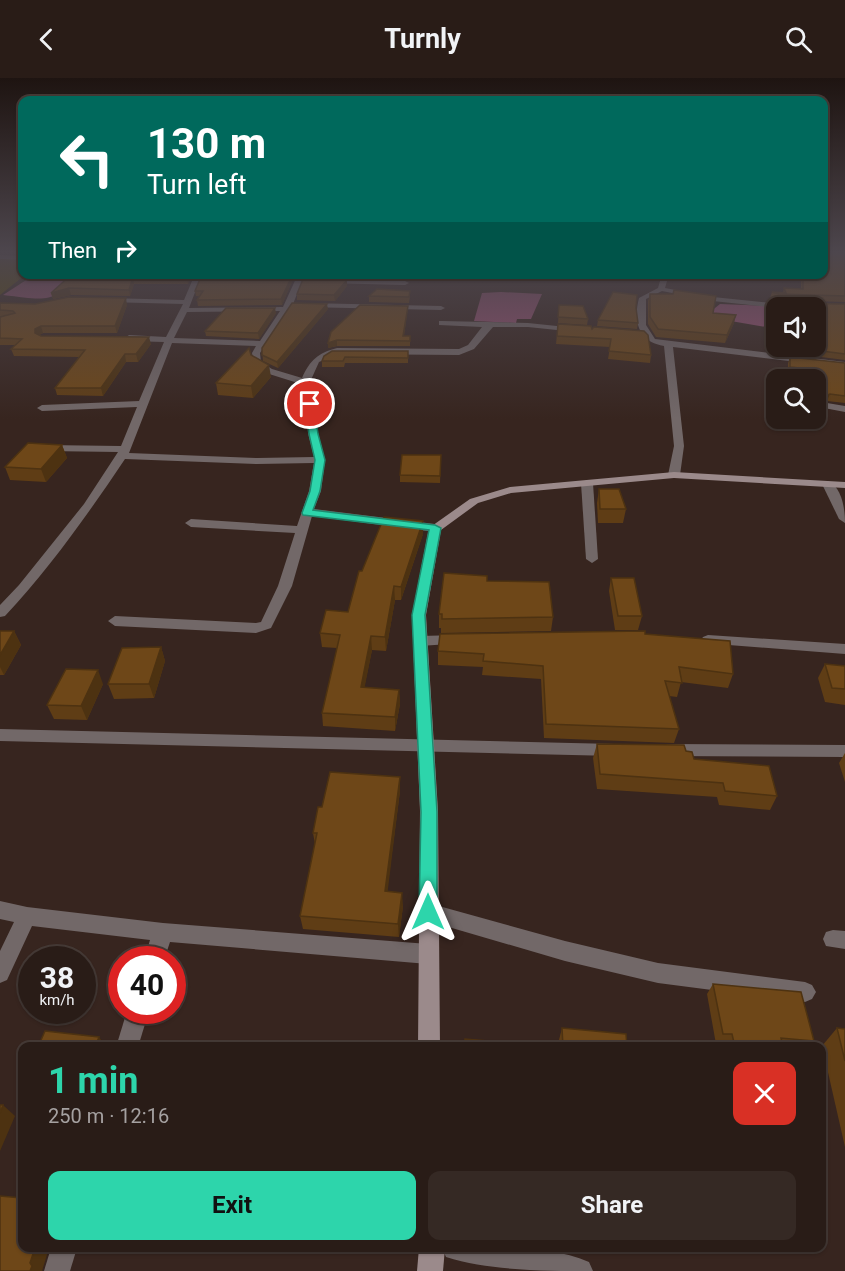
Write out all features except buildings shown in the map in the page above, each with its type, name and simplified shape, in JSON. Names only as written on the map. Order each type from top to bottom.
[{"type":"street","points":[[0,614],[24,588],[88,506],[123,453],[145,404],[151,378],[184,308]]},
{"type":"street","points":[[114,621],[256,628],[267,625],[273,616],[315,491],[320,460],[313,434],[309,390],[305,382],[269,371],[257,363],[255,352],[287,308]]},
{"type":"street","points":[[391,308],[441,308]]},
{"type":"street","points":[[641,308],[644,329],[652,341],[845,365]]},
{"type":"street","points":[[442,323],[528,325],[587,331]]},
{"type":"street","points":[[305,382],[318,357],[325,353],[337,351],[459,352],[474,346],[486,327],[491,325]]},
{"type":"street","points":[[636,334],[646,334]]},
{"type":"street","points":[[122,338],[261,344]]},
{"type":"street","points":[[668,344],[679,446],[674,475]]},
{"type":"street","points":[[42,408],[145,404]]},
{"type":"street","points":[[827,406],[845,409]]},
{"type":"street","points":[[35,448],[257,461],[320,460]]},
{"type":"street","points":[[307,513],[435,528],[474,501],[510,490],[674,475],[845,485]]},
{"type":"street","points":[[587,483],[592,559]]},
{"type":"street","points":[[828,484],[845,519]]},
{"type":"street","points":[[191,523],[302,530]]},
{"type":"street","points":[[429,1042],[429,812],[419,615],[435,528]]},
{"type":"street","points":[[694,639],[845,649]]},
{"type":"street","points":[[420,641],[478,640]]},
{"type":"street","points":[[0,735],[629,750]]},
{"type":"street","points":[[652,750],[845,751]]},
{"type":"street","points":[[0,910],[27,916],[163,932],[428,954]]},
{"type":"street","points":[[428,912],[565,951],[658,973],[805,992]]},
{"type":"street","points":[[0,973],[27,916]]},
{"type":"street","points":[[158,946],[163,932]]},
{"type":"street","points":[[129,1042],[134,1024]]},
{"type":"street","points":[[57,1271],[63,1252]]},
{"type":"street","points":[[430,1271],[432,1252]]},
{"type":"street","points":[[477,1252],[580,1271]]},
{"type":"shaded area","points":[[478,308],[536,308],[531,319],[517,319],[516,323],[474,321]]},
{"type":"shaded area","points":[[715,308],[766,308],[766,327],[719,319],[710,312]]},
{"type":"route","points":[[310,404],[313,434],[320,460],[315,491],[307,513],[435,528],[419,615],[429,812],[428,912]]}]
